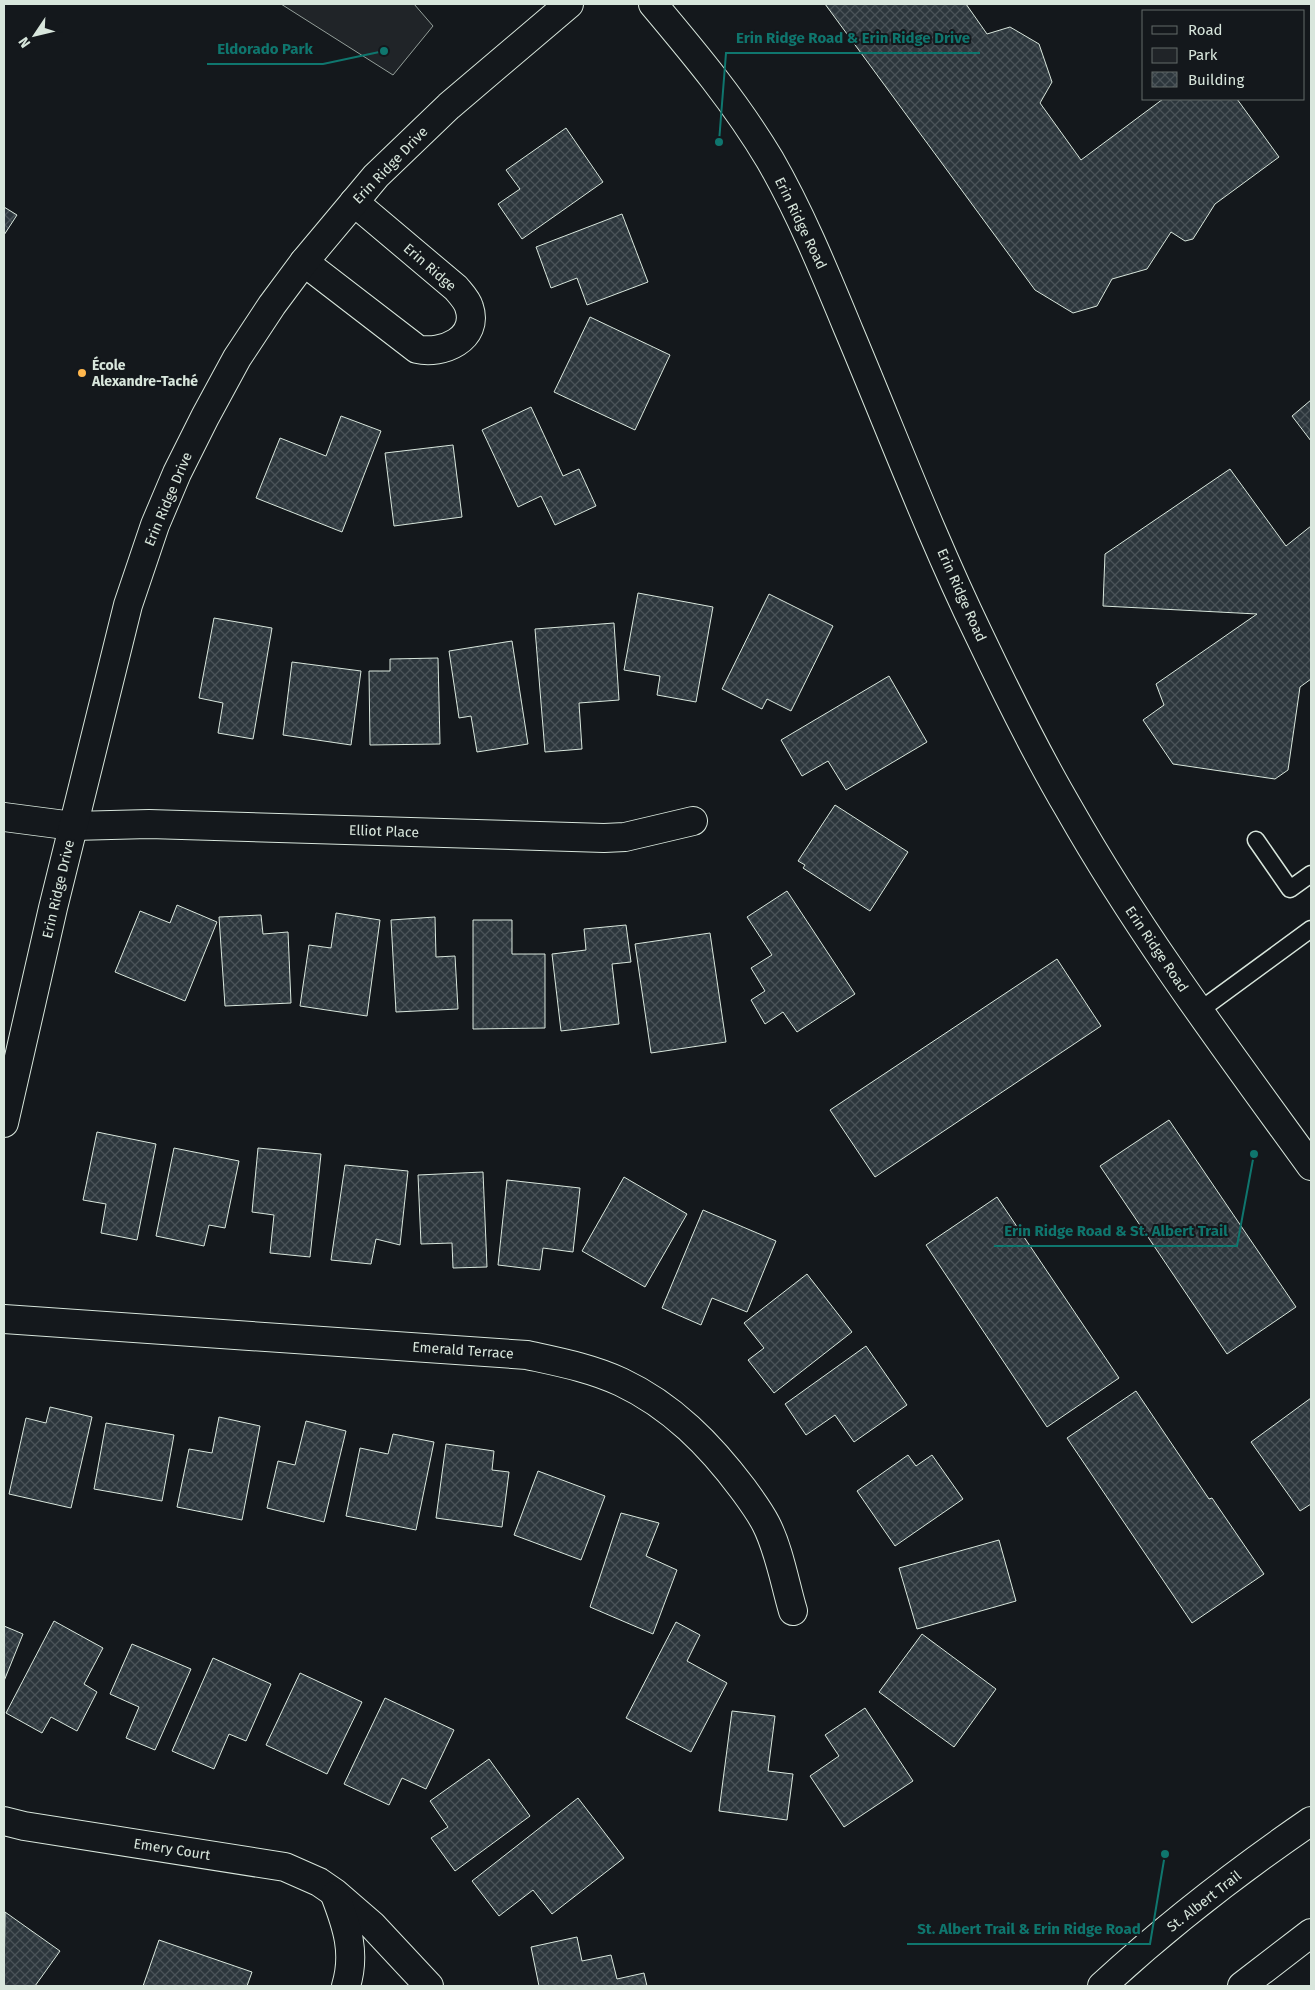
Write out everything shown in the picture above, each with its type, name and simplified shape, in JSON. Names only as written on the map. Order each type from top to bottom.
[{"type":"street","name":"Erin Ridge Drive","points":[[4,1123],[73,826],[128,605],[156,525],[177,473],[237,358],[272,305],[304,262],[354,202],[376,176],[412,140],[569,4]]},
{"type":"street","name":"Erin Ridge Road","points":[[653,4],[712,75],[747,124],[771,163],[818,258],[977,630],[1020,719],[1074,818],[1137,920],[1199,1011],[1311,1166]]},
{"type":"street","name":"Erin Ridge","points":[[304,262],[417,349],[437,350],[451,346],[462,338],[471,320],[469,306],[465,298],[456,288],[354,202]]},
{"type":"street","name":"Elliot Place","points":[[4,817],[73,826],[148,824],[604,838],[625,837],[693,821]]},
{"type":"street","name":"Emerald Terrace","points":[[4,1319],[527,1355],[591,1371],[620,1382],[650,1397],[676,1416],[726,1466],[766,1524],[772,1538],[793,1611]]},
{"type":"street","name":"Emery Court","points":[[4,1821],[24,1826],[285,1867],[319,1882],[335,1893],[372,1925],[429,1986]]},
{"type":"street","name":"St. Albert Trail","points":[[1102,1986],[1194,1907],[1311,1821]]},
{"type":"street","points":[[335,1893],[348,1929],[351,1944],[351,1959],[346,1986]]},
{"type":"street","points":[[1242,1986],[1311,1933]]},
{"type":"lane","points":[[1256,840],[1290,889],[1311,874]]},
{"type":"lane","points":[[1199,1011],[1311,929]]},
{"type":"green space","points":[[281,4],[414,4],[433,26],[393,75]]},
{"type":"building","points":[[825,4],[966,4],[987,34],[1010,27],[1039,44],[1052,82],[1040,103],[1081,160],[1162,100],[1238,100],[1279,157],[1215,204],[1193,239],[1185,241],[1171,232],[1147,269],[1112,279],[1097,306],[1073,313],[1035,290]]},
{"type":"building","points":[[566,128],[603,182],[522,239],[498,204],[520,189],[506,170]]},
{"type":"building","points":[[4,207],[17,215],[4,235]]},
{"type":"building","points":[[622,214],[648,282],[587,305],[577,278],[551,288],[536,247]]},
{"type":"building","points":[[590,317],[670,355],[635,430],[554,392]]},
{"type":"building","points":[[1311,400],[1311,441],[1292,416]]},
{"type":"building","points":[[531,407],[563,476],[579,469],[596,506],[555,525],[541,496],[518,507],[482,430]]},
{"type":"building","points":[[341,416],[381,431],[342,532],[256,498],[280,438],[326,456]]},
{"type":"building","points":[[453,445],[462,517],[394,526],[385,453]]},
{"type":"building","points":[[1230,469],[1286,546],[1311,526],[1311,679],[1300,687],[1288,770],[1275,779],[1173,764],[1143,720],[1164,705],[1156,684],[1257,614],[1103,606],[1105,554]]},
{"type":"building","points":[[638,593],[713,607],[696,702],[657,695],[660,676],[624,670]]},
{"type":"building","points":[[769,594],[833,626],[791,711],[767,699],[762,709],[722,689]]},
{"type":"building","points":[[214,618],[272,628],[253,739],[218,733],[223,703],[199,698]]},
{"type":"building","points":[[614,623],[619,700],[579,703],[582,749],[545,752],[535,629]]},
{"type":"building","points":[[512,641],[528,744],[477,752],[471,716],[459,718],[449,651]]},
{"type":"building","points":[[438,658],[440,744],[370,745],[369,671],[390,671],[390,659]]},
{"type":"building","points":[[292,662],[361,671],[351,745],[283,735]]},
{"type":"building","points":[[889,676],[927,742],[846,790],[828,761],[802,776],[781,740]]},
{"type":"building","points":[[835,805],[908,852],[870,911],[803,868],[805,865],[798,861]]},
{"type":"building","points":[[787,891],[855,994],[797,1032],[783,1012],[765,1024],[751,1000],[765,991],[751,968],[772,955],[747,917]]},
{"type":"building","points":[[177,905],[217,922],[185,1001],[115,972],[140,911],[170,923]]},
{"type":"building","points":[[336,913],[380,920],[367,1016],[300,1006],[309,945],[331,948]]},
{"type":"building","points":[[261,915],[263,934],[288,932],[291,1003],[225,1006],[219,917]]},
{"type":"building","points":[[435,917],[436,957],[455,956],[458,1009],[396,1012],[391,920]]},
{"type":"building","points":[[473,920],[512,920],[512,954],[545,954],[545,1028],[473,1029]]},
{"type":"building","points":[[626,925],[631,962],[612,964],[619,1024],[561,1031],[552,954],[586,950],[584,929]]},
{"type":"building","points":[[710,933],[726,1042],[651,1053],[635,944]]},
{"type":"building","points":[[1057,959],[1101,1026],[875,1177],[830,1110]]},
{"type":"building","points":[[1169,1120],[1296,1307],[1227,1354],[1100,1166]]},
{"type":"building","points":[[97,1132],[156,1144],[137,1240],[101,1233],[106,1204],[83,1200]]},
{"type":"building","points":[[174,1148],[239,1161],[225,1228],[209,1225],[204,1246],[156,1236]]},
{"type":"building","points":[[258,1148],[321,1154],[310,1257],[270,1253],[274,1215],[252,1212]]},
{"type":"building","points":[[345,1165],[408,1171],[400,1245],[376,1239],[371,1264],[331,1260]]},
{"type":"building","points":[[483,1172],[487,1267],[453,1268],[452,1243],[421,1244],[418,1175]]},
{"type":"building","points":[[624,1177],[687,1214],[645,1287],[582,1251]]},
{"type":"building","points":[[507,1180],[580,1188],[573,1252],[543,1248],[540,1270],[498,1265]]},
{"type":"building","points":[[997,1197],[1119,1378],[1047,1427],[926,1245]]},
{"type":"building","points":[[703,1210],[776,1241],[747,1312],[712,1298],[701,1325],[662,1308]]},
{"type":"building","points":[[807,1274],[852,1332],[774,1393],[748,1360],[764,1348],[744,1323]]},
{"type":"building","points":[[866,1346],[907,1405],[854,1442],[835,1415],[806,1435],[785,1404]]},
{"type":"building","points":[[1136,1391],[1209,1499],[1212,1498],[1264,1574],[1192,1623],[1067,1438]]},
{"type":"building","points":[[1311,1398],[1311,1504],[1300,1511],[1251,1442]]},
{"type":"building","points":[[50,1407],[92,1417],[71,1508],[9,1494],[26,1418],[46,1423]]},
{"type":"building","points":[[219,1417],[260,1426],[242,1520],[177,1507],[189,1449],[212,1453]]},
{"type":"building","points":[[306,1421],[346,1431],[324,1522],[267,1508],[278,1461],[295,1465]]},
{"type":"building","points":[[106,1423],[174,1435],[162,1501],[94,1489]]},
{"type":"building","points":[[393,1434],[434,1442],[416,1530],[346,1516],[360,1448],[388,1454]]},
{"type":"building","points":[[446,1444],[494,1451],[492,1470],[509,1472],[502,1527],[436,1518]]},
{"type":"building","points":[[908,1455],[916,1466],[932,1455],[963,1499],[895,1546],[857,1491]]},
{"type":"building","points":[[538,1471],[605,1496],[581,1560],[514,1535]]},
{"type":"building","points":[[621,1513],[659,1523],[646,1556],[677,1570],[653,1634],[590,1607]]},
{"type":"building","points":[[999,1540],[1016,1601],[917,1629],[899,1568]]},
{"type":"building","points":[[54,1621],[103,1648],[84,1684],[97,1692],[77,1731],[51,1717],[42,1733],[6,1713]]},
{"type":"building","points":[[676,1622],[700,1635],[687,1661],[727,1683],[691,1752],[626,1718]]},
{"type":"building","points":[[4,1626],[23,1634],[4,1681]]},
{"type":"building","points":[[922,1634],[996,1689],[954,1747],[879,1692]]},
{"type":"building","points":[[132,1644],[191,1669],[155,1750],[126,1738],[139,1707],[110,1694]]},
{"type":"building","points":[[213,1658],[271,1684],[246,1741],[229,1734],[214,1769],[172,1751]]},
{"type":"building","points":[[300,1673],[362,1702],[327,1774],[266,1745]]},
{"type":"building","points":[[385,1698],[454,1730],[426,1789],[402,1778],[389,1805],[344,1784]]},
{"type":"building","points":[[865,1708],[913,1781],[844,1827],[810,1776],[839,1756],[825,1735]]},
{"type":"building","points":[[732,1711],[775,1716],[768,1771],[793,1774],[787,1820],[719,1811]]},
{"type":"building","points":[[489,1759],[530,1816],[455,1871],[431,1838],[448,1827],[430,1801]]},
{"type":"building","points":[[578,1798],[624,1858],[552,1914],[533,1890],[499,1916],[472,1881]]},
{"type":"building","points":[[5,1912],[60,1951],[35,1986],[4,1986]]},
{"type":"building","points":[[577,1937],[582,1961],[611,1955],[617,1979],[644,1973],[647,1986],[539,1986],[531,1947]]},
{"type":"building","points":[[159,1940],[252,1972],[247,1986],[143,1986]]},
{"type":"place","name":"Eldorado Park","points":[[384,51]]},
{"type":"place","name":"Erin Ridge Road & Erin Ridge Drive","points":[[719,142]]},
{"type":"place","name":"École Alexandre-Taché","points":[[82,373]]},
{"type":"place","name":"Erin Ridge Road & St. Albert Trail","points":[[1254,1154]]},
{"type":"place","name":"St. Albert Trail & Erin Ridge Road","points":[[1165,1854]]}]
